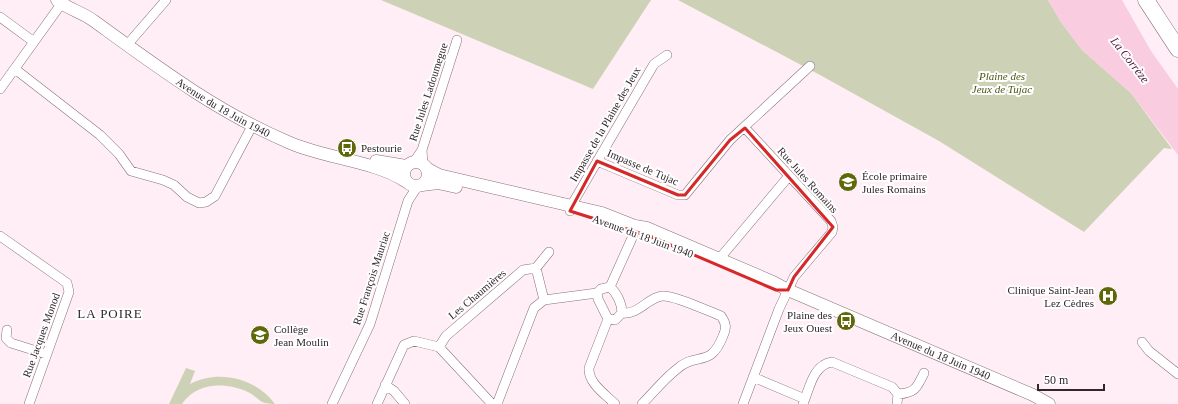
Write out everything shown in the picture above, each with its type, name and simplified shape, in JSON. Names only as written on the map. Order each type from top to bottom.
[{"type":"highway","points":[[1146,0],[1178,49]]},
{"type":"street","points":[[129,42],[166,0]]},
{"type":"street","points":[[0,89],[64,1]]},
{"type":"street","name":"Avenue du 18 Juin 1940","points":[[64,1],[92,11],[129,42],[197,94],[252,126],[289,143],[388,172],[413,184],[438,183],[610,216],[634,230],[776,290],[788,290]]},
{"type":"street","points":[[0,17],[34,42]]},
{"type":"street","name":"Rue Jules Ladoumegue","points":[[417,165],[457,40]]},
{"type":"street","name":"Avenue du 18 Juin 1940","points":[[129,42],[227,108],[318,145],[366,159],[417,165],[439,175],[571,208]]},
{"type":"street","name":"Impasse de la Plaine des Jeux","points":[[571,208],[654,64],[667,55]]},
{"type":"street","points":[[745,128],[810,66]]},
{"type":"street","points":[[15,69],[100,134],[119,154],[132,171],[163,180],[174,185],[186,197],[200,203],[206,202],[215,196],[252,126]]},
{"type":"street","name":"Impasse de Tujac","points":[[597,161],[678,195],[685,195],[730,140],[745,128]]},
{"type":"street","name":"Rue Jules Romains","points":[[745,128],[831,221],[833,227],[832,232],[794,277],[788,290]]},
{"type":"street","points":[[417,165],[427,179],[413,184],[403,173],[417,165]]},
{"type":"street","points":[[720,258],[789,176]]},
{"type":"street","name":"Rue François Mauriac","points":[[332,404],[370,324],[413,184]]},
{"type":"street","name":"Avenue du 18 Juin 1940","points":[[634,230],[648,228],[720,258],[788,290],[1033,395],[1049,404]]},
{"type":"street","points":[[610,287],[632,238],[634,230]]},
{"type":"street","name":"Rue Jacques Monod","points":[[0,236],[67,283],[69,292],[29,404]]},
{"type":"street","points":[[544,300],[536,268],[549,252]]},
{"type":"street","name":"Les Chaumières","points":[[440,347],[446,336],[523,270],[536,268]]},
{"type":"street","points":[[497,404],[534,308],[544,300],[597,293],[601,289],[610,287]]},
{"type":"street","points":[[608,319],[615,320],[622,313],[622,308],[615,291],[610,287]]},
{"type":"street","points":[[743,404],[788,290]]},
{"type":"street","points":[[597,293],[598,299],[608,319],[589,368],[589,376],[592,382],[615,404]]},
{"type":"street","points":[[622,313],[628,314],[642,308],[662,296],[672,298],[721,316],[725,321],[726,330],[718,349],[711,356],[685,363],[642,404]]},
{"type":"street","points":[[8,330],[6,338],[11,343],[46,354]]},
{"type":"street","points":[[377,404],[404,345],[414,341],[440,347],[492,404]]},
{"type":"street","points":[[1142,342],[1149,351],[1178,374]]},
{"type":"street","points":[[753,377],[804,401],[818,367],[824,363],[832,362],[892,387],[898,399],[917,388],[924,374]]},
{"type":"street","points":[[385,385],[394,391],[405,404]]},
{"type":"highlighted area","points":[[745,128],[833,227],[794,277],[788,290],[776,290],[652,237],[570,211],[597,161],[678,195],[685,195],[730,140]]},
{"type":"green space","points":[[381,0],[651,0],[593,89]]},
{"type":"green space","name":"Plaine des Jeux de Tujac","points":[[678,0],[1048,0],[1061,22],[1082,50],[1131,93],[1172,149],[1164,148],[1084,232],[939,141],[820,75]]},
{"type":"green space","points":[[186,368],[195,371],[190,384],[201,379],[213,377],[236,379],[247,382],[258,388],[275,404],[262,402],[248,392],[239,389],[212,386],[196,391],[182,404],[169,404]]},
{"type":"water","name":"La Corrèze","points":[[1048,0],[1122,0],[1151,51],[1178,89],[1178,155],[1131,93],[1082,50],[1061,22]]},
{"type":"place","name":"Pestourie","points":[[347,148]]},
{"type":"place","name":"École primaire Jules Romains","points":[[848,182]]},
{"type":"place","name":"Clinique Saint-Jean Lez Cèdres","points":[[1108,296]]},
{"type":"place","name":"Plaine des Jeux Ouest","points":[[846,321]]},
{"type":"place","name":"Collège Jean Moulin","points":[[260,335]]},
{"type":"district","name":"LA POIRE","points":[[110,313]]}]
